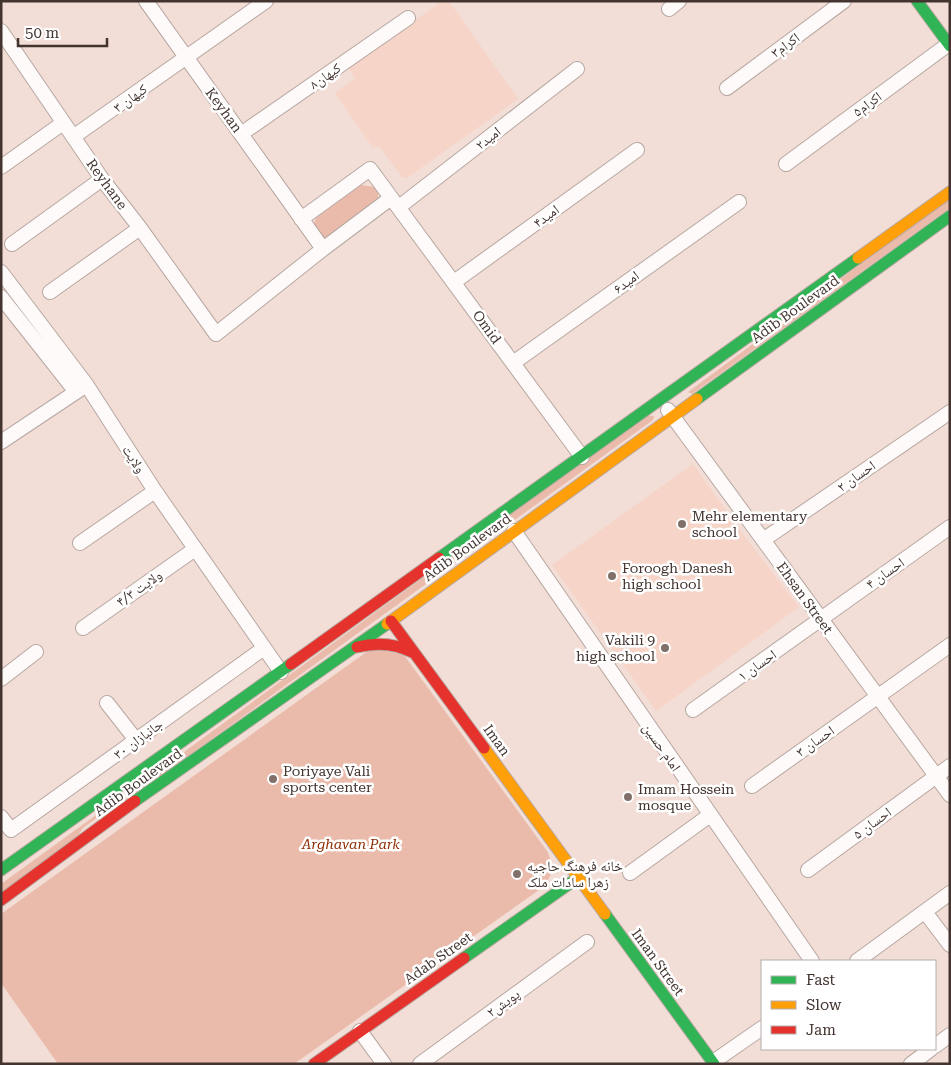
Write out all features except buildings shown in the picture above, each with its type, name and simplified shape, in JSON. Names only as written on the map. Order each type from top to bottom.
[{"type":"main road","points":[[917,1],[949,45]]},
{"type":"main road","name":"Adib Boulevard","points":[[1,870],[582,457],[950,192]]},
{"type":"main road","name":"Adib Boulevard","points":[[1,900],[133,803],[391,621],[950,216]]},
{"type":"main road","name":"Iman","points":[[391,621],[579,877]]},
{"type":"main road","points":[[351,648],[379,642],[406,648],[416,654]]},
{"type":"main road","points":[[120,787],[133,803]]},
{"type":"main road","name":"Adab Street","points":[[314,1064],[579,877]]},
{"type":"main road","name":"Iman Street","points":[[579,877],[713,1063]]},
{"type":"street","name":"Keyhan","points":[[146,1],[302,219]]},
{"type":"street","name":"کیهان ۳","points":[[73,137],[266,1]]},
{"type":"street","name":"اکرام۳","points":[[727,88],[844,1]]},
{"type":"street","name":"کیهان۸","points":[[241,134],[408,18]]},
{"type":"street","name":"Reyhane","points":[[1,31],[102,179],[140,228],[216,334],[323,249]]},
{"type":"street","name":"اکرام۵","points":[[786,164],[949,45]]},
{"type":"street","name":"امید۲","points":[[395,202],[577,69]]},
{"type":"street","points":[[1,167],[63,123]]},
{"type":"street","name":"امید۴","points":[[454,282],[637,150]]},
{"type":"street","name":"Omid","points":[[302,219],[370,168],[582,457]]},
{"type":"street","points":[[12,244],[102,179]]},
{"type":"street","points":[[302,219],[323,249],[395,202]]},
{"type":"street","name":"امید۶","points":[[513,363],[739,202]]},
{"type":"street","points":[[50,292],[140,228]]},
{"type":"street","name":"ولایت","points":[[4,280],[155,491],[281,672]]},
{"type":"street","points":[[1,297],[81,388],[1,442]]},
{"type":"street","name":"Ehsan Street","points":[[661,400],[950,795]]},
{"type":"street","name":"احسان ۲","points":[[763,540],[950,412]]},
{"type":"street","points":[[80,542],[155,491]]},
{"type":"street","name":"احسان ۴","points":[[821,619],[950,527]]},
{"type":"street","name":"امام حسین","points":[[514,531],[811,960]]},
{"type":"street","name":"ولایت ۴/۳","points":[[83,628],[195,548]]},
{"type":"street","name":"احسان ۱","points":[[693,710],[821,619]]},
{"type":"street","name":"احسان ۳","points":[[752,786],[950,645]]},
{"type":"street","name":"جانبازان ۳۰","points":[[1,817],[11,830],[264,648]]},
{"type":"street","points":[[1,679],[36,652]]},
{"type":"street","points":[[107,703],[136,740]]},
{"type":"street","name":"احسان ۵","points":[[808,870],[950,766]]},
{"type":"street","points":[[630,873],[710,815]]},
{"type":"street","points":[[858,960],[950,893]]},
{"type":"street","points":[[925,912],[950,945]]},
{"type":"street","name":"پویش۲","points":[[420,1064],[587,942]]},
{"type":"street","points":[[713,1063],[761,1029]]},
{"type":"street","points":[[360,1031],[384,1064]]},
{"type":"street","points":[[936,1045],[950,1035]]},
{"type":"street","points":[[911,1064],[930,1050]]},
{"type":"shaded area","points":[[442,1],[449,1],[518,99],[407,178],[402,177],[379,146],[373,148],[335,93],[355,78],[348,68]]},
{"type":"shaded area","points":[[693,464],[743,534],[799,607],[656,711],[552,565]]},
{"type":"green space","points":[[361,185],[376,189],[378,194],[377,203],[330,238],[323,239],[313,226],[316,218]]},
{"type":"green space","points":[[950,198],[950,208],[692,394],[688,392]]},
{"type":"green space","points":[[646,415],[654,416],[653,420],[141,790],[188,749]]},
{"type":"green space","name":"Arghavan Park","points":[[372,648],[404,655],[547,851],[552,863],[552,872],[547,880],[539,890],[294,1064],[58,1064],[1,983],[1,914]]},
{"type":"green space","points":[[114,802],[116,803],[114,805],[83,828],[77,837],[1,893],[1,884]]},
{"type":"traffic: fast","points":[[917,1],[950,46]]},
{"type":"traffic: fast","points":[[697,399],[950,216]]},
{"type":"traffic: fast","points":[[439,558],[858,258]]},
{"type":"traffic: fast","points":[[135,801],[387,624]]},
{"type":"traffic: fast","points":[[1,870],[291,664]]},
{"type":"traffic: fast","points":[[464,958],[579,877]]},
{"type":"traffic: fast","points":[[605,914],[714,1064]]},
{"type":"traffic: slow","points":[[858,258],[950,192]]},
{"type":"traffic: slow","points":[[387,624],[697,399]]},
{"type":"traffic: slow","points":[[484,748],[605,914]]},
{"type":"traffic: jam","points":[[291,664],[439,558]]},
{"type":"traffic: jam","points":[[391,621],[484,748]]},
{"type":"traffic: jam","points":[[357,647],[386,644],[414,653]]},
{"type":"traffic: jam","points":[[1,900],[135,801]]},
{"type":"traffic: jam","points":[[314,1064],[464,958]]},
{"type":"place","name":"Mehr elementary school","points":[[682,524]]},
{"type":"place","name":"Foroogh Danesh high school","points":[[612,576]]},
{"type":"place","name":"Vakili 9 high school","points":[[665,648]]},
{"type":"place","name":"Poriyaye Vali sports center","points":[[273,779]]},
{"type":"place","name":"Imam Hossein mosque","points":[[628,797]]},
{"type":"place","name":"خانه فرهنگ حاجیه زهرا سادات ملک","points":[[517,874]]}]
